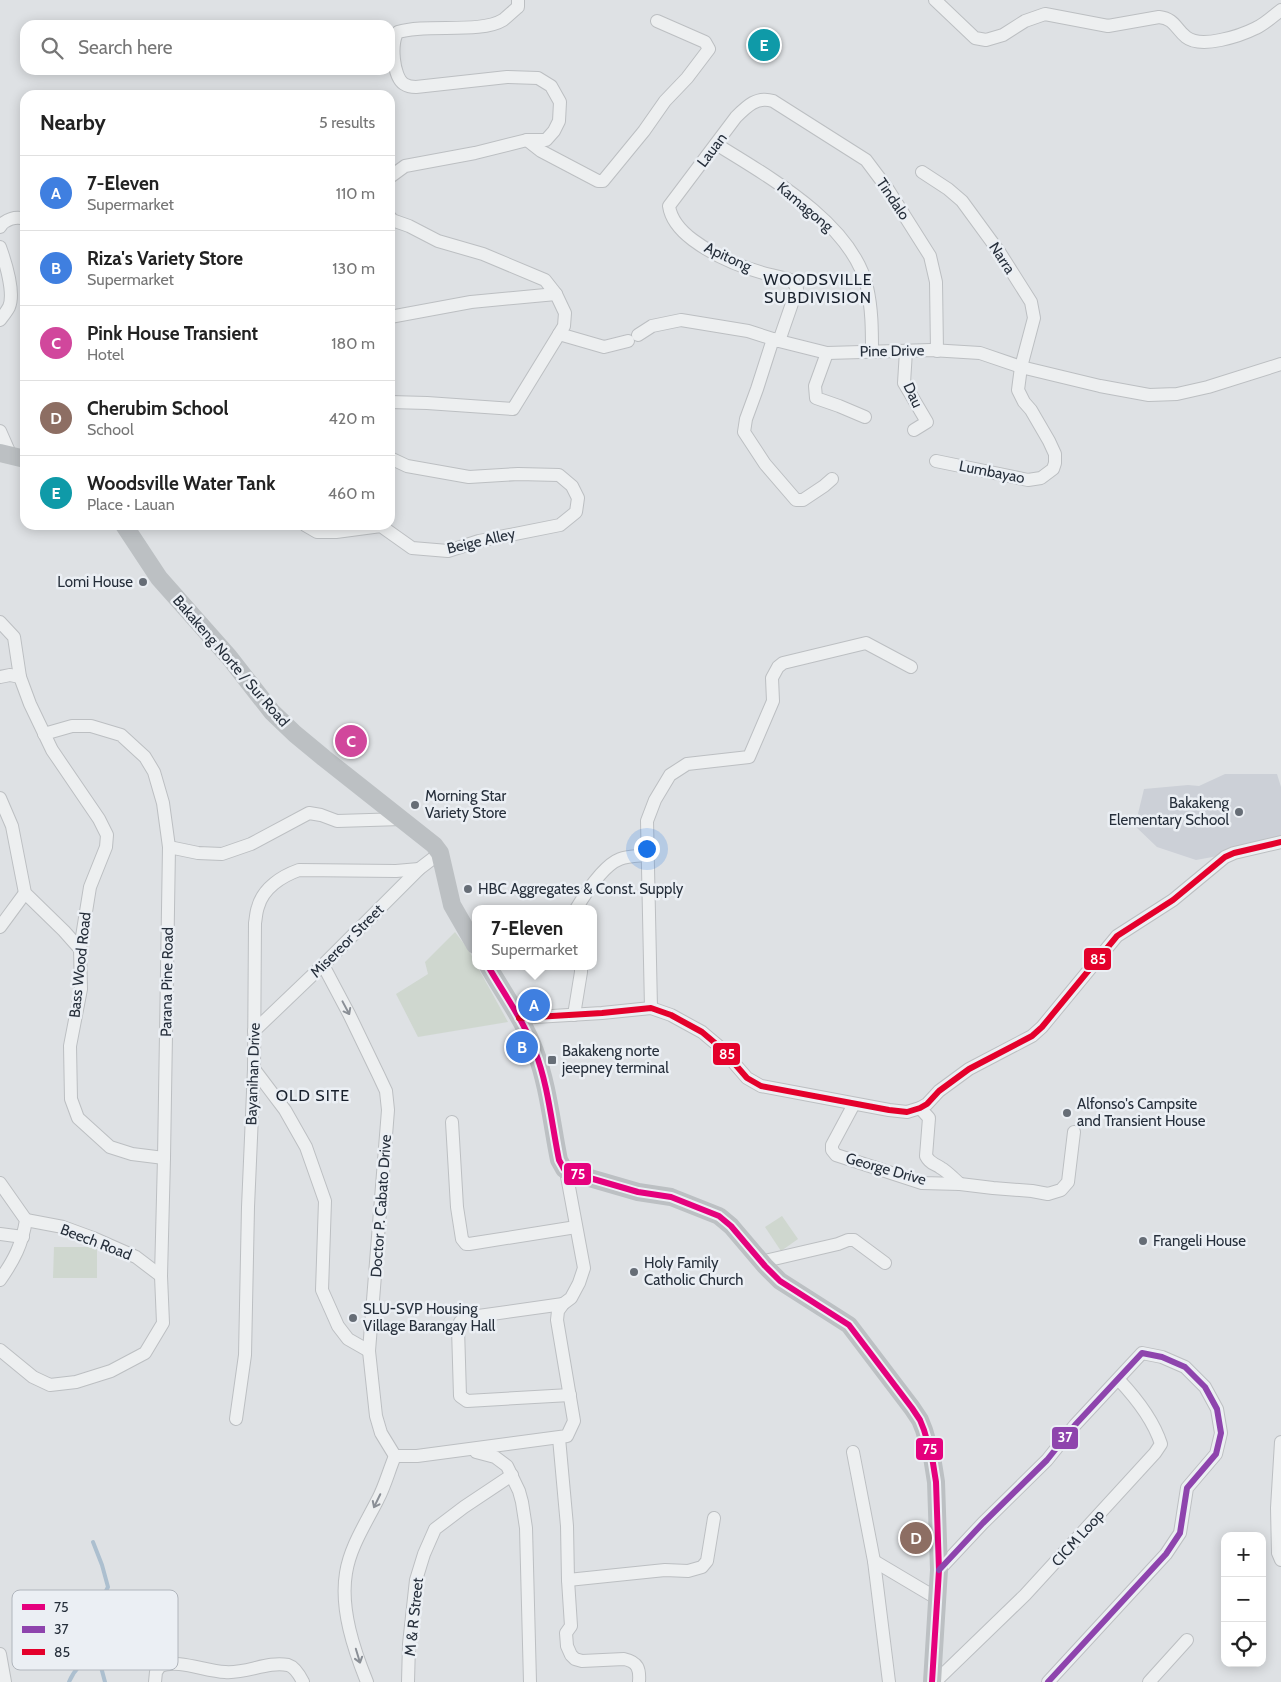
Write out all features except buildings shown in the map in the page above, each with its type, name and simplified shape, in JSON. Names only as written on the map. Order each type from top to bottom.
[{"type":"main road","name":"Bakakeng Norte / Sur Road","points":[[127,530],[160,578],[229,657],[272,712],[295,734],[402,818],[440,852]]},
{"type":"main road","points":[[440,852],[452,905],[472,940]]},
{"type":"main road","points":[[490,970],[519,1018],[536,1052],[559,1160],[566,1171],[638,1192],[671,1198],[719,1216],[731,1226],[761,1262],[780,1280],[849,1325],[920,1420],[932,1457],[936,1482],[939,1570],[933,1682]]},
{"type":"street","points":[[395,35],[398,32],[415,28],[476,26],[497,22],[518,7],[518,0]]},
{"type":"street","points":[[936,0],[976,38],[986,40],[1003,35],[1025,22],[1045,14],[1108,26],[1159,16],[1167,18],[1186,37],[1202,42],[1234,37],[1258,27],[1281,10]]},
{"type":"street","points":[[528,140],[541,151],[598,181],[603,181],[709,49],[705,42],[656,21]]},
{"type":"street","points":[[395,60],[398,76],[405,85],[416,88],[507,78],[538,78],[551,86],[560,102],[559,121],[554,131],[546,140],[528,140],[475,153],[405,166],[395,173]]},
{"type":"street","name":"Lauan","points":[[670,214],[669,206],[736,117],[745,108],[759,99],[768,100]]},
{"type":"street","name":"Tindalo","points":[[768,100],[774,101],[866,160],[887,188],[930,256],[936,282],[937,351]]},
{"type":"street","name":"Kamagong","points":[[716,144],[778,183],[833,228],[856,260],[867,285],[872,312],[872,352]]},
{"type":"street","name":"Narra","points":[[922,172],[962,201],[1000,252],[1031,302],[1034,318],[1021,366]]},
{"type":"street","name":"Apitong","points":[[670,214],[686,235],[722,258],[746,268],[793,281],[797,289],[757,389],[746,419],[744,432],[765,464],[796,500],[803,500],[832,479]]},
{"type":"street","points":[[0,227],[6,220],[11,218],[20,219]]},
{"type":"street","points":[[395,221],[438,241],[483,254],[527,274],[540,277],[549,283],[565,313],[564,326],[513,410],[427,402],[395,402]]},
{"type":"street","points":[[0,248],[10,288],[10,305],[0,320]]},
{"type":"street","points":[[395,316],[471,302],[556,294]]},
{"type":"street","name":"Pine Drive","points":[[559,334],[604,347],[633,338],[652,326],[681,320],[748,331],[827,353],[937,351],[980,353],[1021,366],[1100,386],[1149,395],[1177,394],[1208,387],[1281,364]]},
{"type":"street","name":"Dau","points":[[906,351],[904,383],[927,422],[914,430]]},
{"type":"street","points":[[827,353],[815,386],[816,398],[865,417]]},
{"type":"street","name":"Lumbayao","points":[[936,461],[1028,480],[1041,478],[1053,469],[1055,454],[1018,390],[1021,366]]},
{"type":"street","points":[[0,431],[12,456]]},
{"type":"street","name":"Beige Alley","points":[[387,530],[412,548],[448,551],[479,541],[560,525],[576,512],[578,498],[572,486],[559,475],[518,474],[470,477],[408,466],[395,460]]},
{"type":"street","name":"Beige Alley","points":[[313,530],[316,532],[336,532],[351,530]]},
{"type":"street","points":[[0,622],[14,637],[20,676],[44,734]]},
{"type":"street","points":[[651,1008],[647,821],[655,800],[670,775],[687,764],[744,758],[751,755],[773,701],[772,678],[778,667],[783,663],[866,643],[910,668]]},
{"type":"street","points":[[0,677],[20,676]]},
{"type":"street","name":"Parana Pine Road","points":[[0,1350],[33,1377],[50,1385],[76,1382],[111,1371],[145,1353],[163,1323],[161,1276],[170,847],[162,803],[154,772],[145,757],[121,735],[91,726],[72,726],[44,734]]},
{"type":"street","name":"Bass Wood Road","points":[[44,734],[52,750],[107,835],[106,847],[90,887],[80,949],[81,989],[70,1046],[70,1099],[78,1118],[110,1147],[132,1154],[164,1158]]},
{"type":"street","points":[[0,798],[12,826],[25,893],[80,949]]},
{"type":"street","points":[[170,847],[198,853],[222,854],[250,844],[309,813],[337,821],[402,818]]},
{"type":"street","points":[[519,1018],[651,1008],[671,1015],[702,1032],[718,1044],[752,1082],[771,1088],[907,1112],[920,1108],[969,1069],[1032,1036],[1042,1027],[1117,936],[1173,900],[1226,857],[1234,853],[1280,844]]},
{"type":"street","name":"Misereor Street","points":[[254,1031],[420,869],[440,852]]},
{"type":"street","points":[[579,905],[591,886],[608,866],[619,859],[647,855]]},
{"type":"street","name":"Bayanihan Drive","points":[[236,1419],[245,1355],[248,1207],[254,1069],[255,923],[258,906],[264,893],[288,874],[299,870],[396,871],[420,869]]},
{"type":"street","points":[[0,927],[25,893]]},
{"type":"street","name":"Doctor P. Cabato Drive","points":[[323,965],[386,1091],[388,1110],[369,1351],[376,1416],[381,1433],[395,1456]]},
{"type":"street","points":[[574,1015],[581,970]]},
{"type":"street","points":[[254,1069],[285,1110],[306,1147],[325,1201],[322,1290],[338,1326],[348,1339],[369,1351]]},
{"type":"street","name":"George Drive","points":[[854,1104],[832,1145],[832,1150],[836,1155],[922,1183],[960,1184],[1048,1194],[1061,1190],[1068,1182],[1074,1132]]},
{"type":"street","points":[[920,1108],[929,1118],[927,1159],[931,1164],[940,1166],[960,1184]]},
{"type":"street","points":[[452,1122],[457,1207],[462,1239],[466,1244],[576,1227]]},
{"type":"street","points":[[368,1682],[351,1633],[345,1593],[346,1574],[353,1549],[379,1497],[395,1456],[417,1456],[559,1438],[567,1436],[574,1420],[557,1320],[558,1311],[571,1298],[580,1283],[584,1268],[566,1171]]},
{"type":"street","points":[[0,1183],[26,1220],[23,1237],[12,1262],[0,1280]]},
{"type":"street","name":"Beech Road","points":[[26,1220],[63,1227],[93,1238],[136,1257],[161,1276]]},
{"type":"street","points":[[0,1234],[23,1237]]},
{"type":"street","points":[[761,1262],[854,1240],[884,1263]]},
{"type":"street","points":[[563,1304],[464,1318],[458,1328],[460,1396],[466,1401],[570,1395]]},
{"type":"street","points":[[939,1570],[983,1523],[1047,1460],[1075,1425],[1119,1380],[1142,1353],[1162,1357],[1185,1367],[1205,1388],[1217,1409],[1221,1433],[1216,1454],[1187,1488],[1180,1533],[1166,1554],[1048,1682]]},
{"type":"street","name":"CICM Loop","points":[[933,1682],[1025,1595],[1155,1453],[1161,1444],[1157,1431],[1136,1398],[1119,1380]]},
{"type":"street","points":[[559,1438],[567,1526],[571,1626],[566,1633],[568,1651],[575,1659],[582,1661],[629,1660],[637,1665],[639,1669],[639,1682]]},
{"type":"street","points":[[1281,1442],[1277,1508],[1278,1553],[1281,1560]]},
{"type":"street","points":[[463,1449],[495,1456],[507,1466],[519,1491],[526,1528],[530,1682]]},
{"type":"street","points":[[853,1452],[874,1561],[889,1682]]},
{"type":"street","name":"M & R Street","points":[[408,1682],[409,1644],[416,1580],[424,1554],[435,1529],[512,1475]]},
{"type":"street","points":[[568,1580],[665,1570],[688,1571],[702,1567],[707,1561],[714,1518]]},
{"type":"street","points":[[874,1561],[938,1599]]},
{"type":"street","points":[[1149,1682],[1187,1640]]},
{"type":"street","points":[[0,1654],[3,1681]]},
{"type":"street","points":[[178,1664],[229,1673],[273,1665],[288,1665],[292,1667],[303,1682]]},
{"type":"shaded area","name":"Bakakeng Elementary School","points":[[1225,774],[1277,774],[1281,787],[1281,837],[1229,854],[1196,860],[1157,847],[1135,826],[1144,789],[1188,785],[1199,786]]},
{"type":"shaded area","points":[[455,932],[470,953],[472,970],[479,970],[508,1022],[418,1037],[396,994],[428,974],[425,962]]},
{"type":"shaded area","points":[[782,1216],[798,1239],[781,1251],[765,1227]]},
{"type":"shaded area","points":[[54,1247],[97,1247],[97,1278],[53,1278]]},
{"type":"waterway","points":[[93,1542],[102,1565],[108,1587],[106,1590]]},
{"type":"waterway","points":[[69,1682],[76,1670]]},
{"type":"waterway","points":[[102,1670],[105,1682]]},
{"type":"transit line","name":"85","points":[[519,1018],[651,1008],[671,1015],[702,1032],[721,1048],[747,1078],[761,1086],[907,1112],[927,1104],[939,1091],[969,1069],[1032,1036],[1042,1027],[1117,936],[1173,900],[1225,857],[1234,853],[1281,842]]},
{"type":"transit line","name":"75","points":[[490,970],[520,1018],[535,1051],[546,1091],[559,1160],[564,1169],[638,1192],[671,1197],[719,1216],[731,1226],[780,1281],[849,1325],[920,1420],[932,1457],[936,1482],[939,1570],[932,1682]]},
{"type":"transit line","name":"37","points":[[939,1570],[983,1523],[1047,1460],[1075,1425],[1142,1353],[1162,1357],[1185,1367],[1205,1387],[1217,1409],[1221,1433],[1216,1454],[1187,1488],[1180,1533],[1166,1554],[1048,1682]]},
{"type":"place","name":"Woodsville Water Tank","points":[[764,45]]},
{"type":"place","name":"Lomi House","points":[[143,582]]},
{"type":"place","name":"Pink House Transient","points":[[351,741]]},
{"type":"place","name":"Morning Star Variety Store","points":[[415,805]]},
{"type":"place","name":"Bakakeng Elementary School","points":[[1239,812]]},
{"type":"place","name":"HBC Aggregates & Const. Supply","points":[[468,889]]},
{"type":"place","name":"7-Eleven","points":[[534,1005]]},
{"type":"place","name":"Riza's Variety Store","points":[[522,1047]]},
{"type":"place","name":"Bakakeng norte jeepney terminal","points":[[552,1060]]},
{"type":"place","name":"Alfonso's Campsite and Transient House","points":[[1067,1113]]},
{"type":"place","name":"Frangeli House","points":[[1143,1241]]},
{"type":"place","name":"Holy Family Catholic Church","points":[[634,1272]]},
{"type":"place","name":"SLU-SVP Housing Village Barangay Hall","points":[[353,1318]]},
{"type":"place","name":"Cherubim School","points":[[916,1538]]},
{"type":"district","name":"WOODSVILLE SUBDIVISION","points":[[818,288]]},
{"type":"district","name":"OLD SITE","points":[[313,1095]]}]
